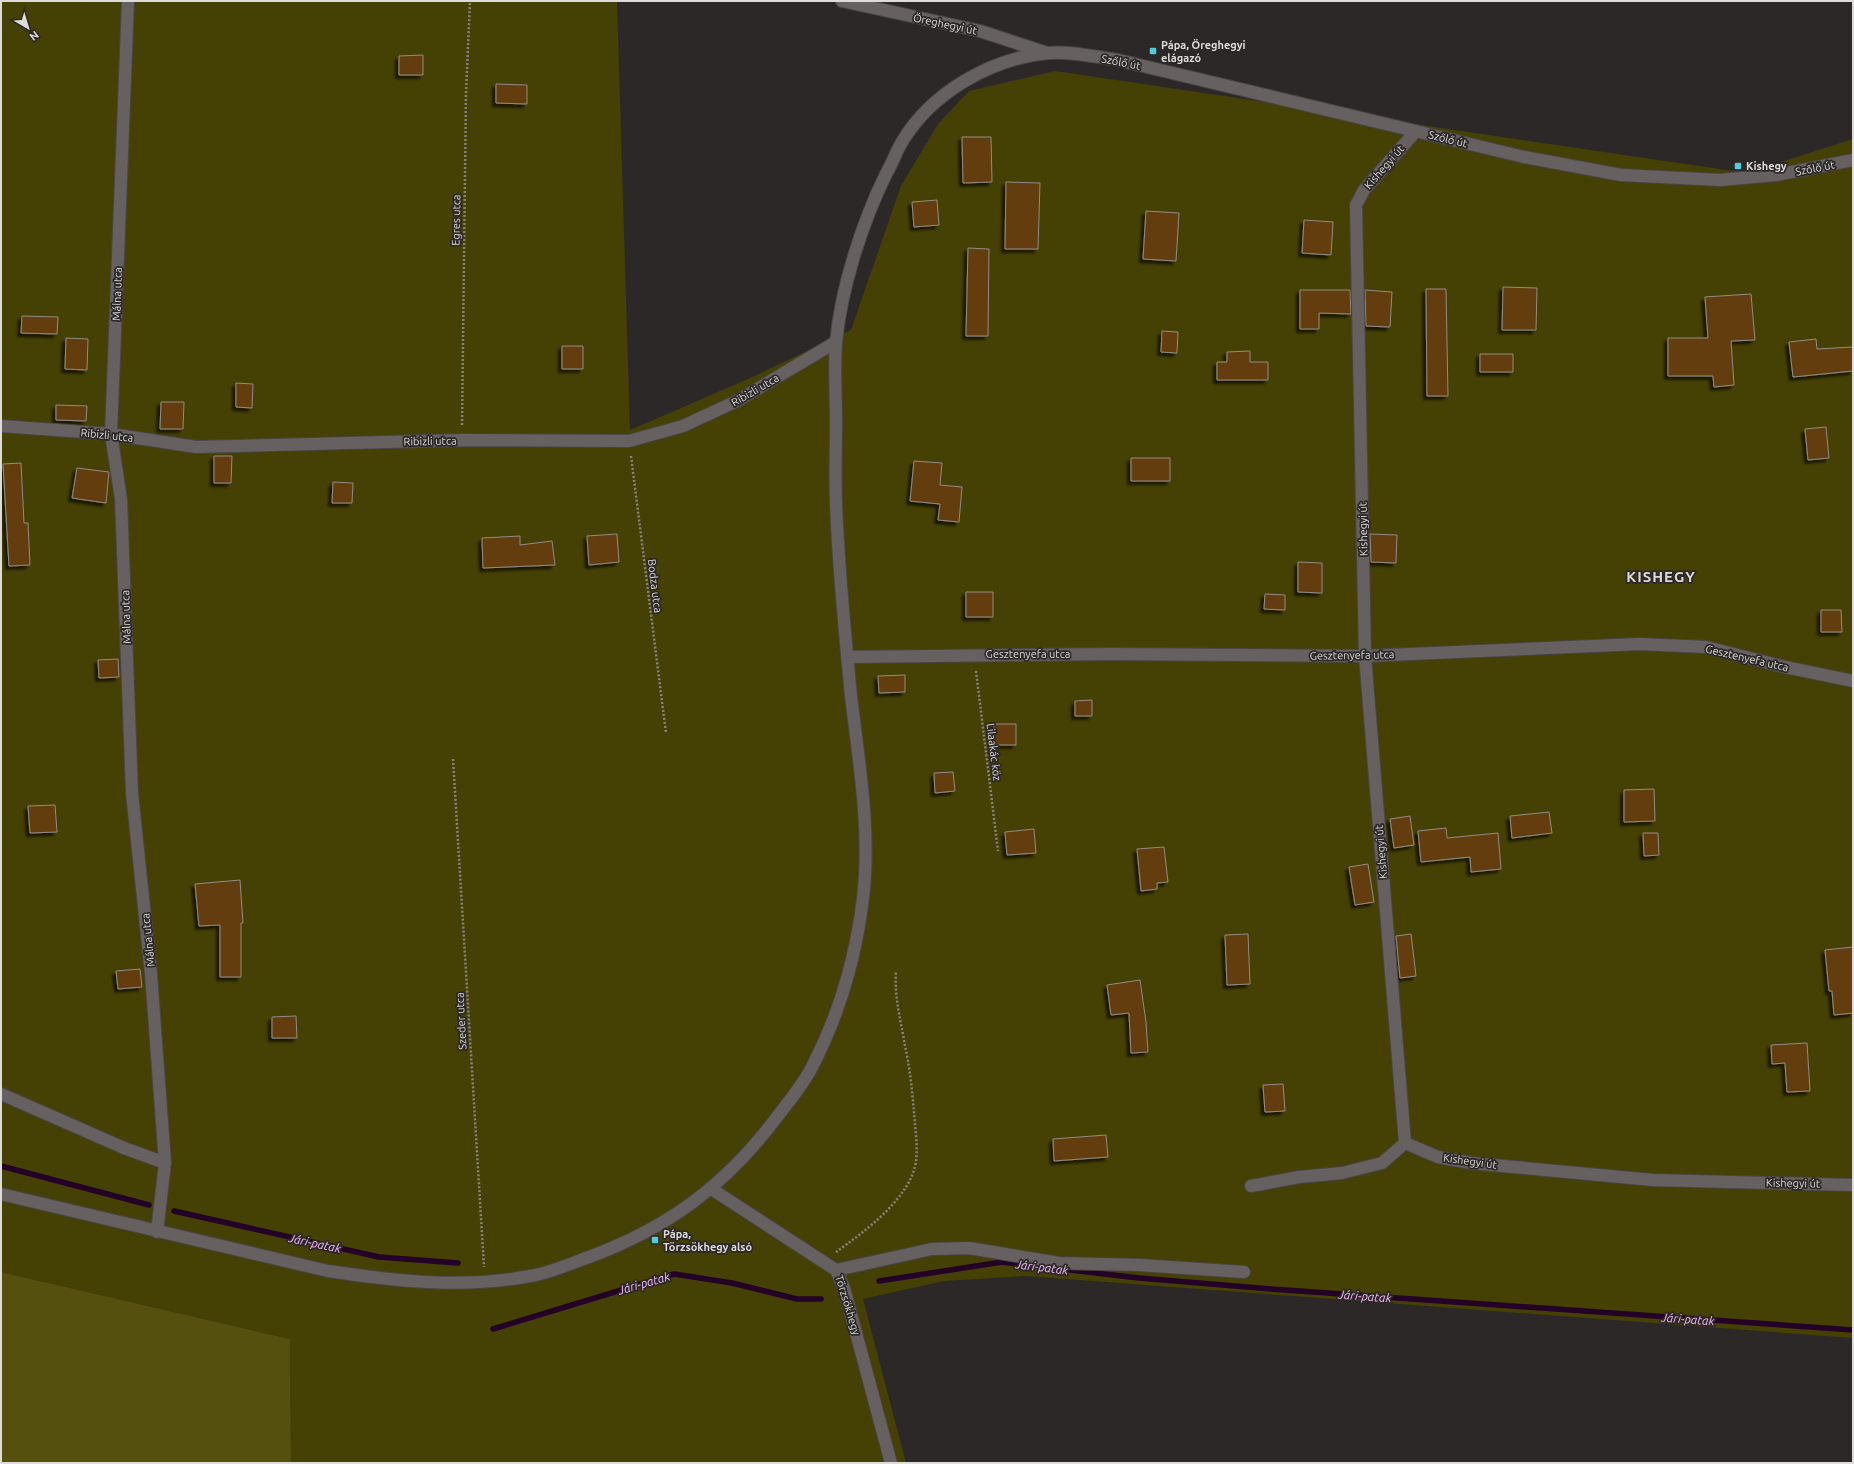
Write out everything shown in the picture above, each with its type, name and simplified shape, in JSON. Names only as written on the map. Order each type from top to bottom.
[{"type":"street","name":"Málna utca","points":[[128,1],[111,434],[121,499],[132,793],[151,974],[165,1163],[157,1232]]},
{"type":"street","name":"Öreghegyi út","points":[[842,1],[980,31],[1047,53]]},
{"type":"street","name":"Szőlő út","points":[[1047,53],[1067,53],[1118,60],[1524,157],[1621,175],[1720,180],[1776,175],[1853,160]]},
{"type":"street","points":[[1,1194],[157,1232],[328,1271],[382,1279],[456,1284],[485,1283],[534,1276],[609,1250],[639,1237],[667,1221],[710,1188],[731,1171],[752,1149],[810,1070],[835,1015],[858,932],[863,896],[866,845],[847,657],[836,504],[836,342],[852,265],[877,194],[902,142],[915,123],[926,111],[943,96],[978,74],[1017,58],[1047,53]]},
{"type":"street","name":"Kishegyi út","points":[[1416,131],[1364,190],[1356,205],[1365,656],[1405,1143],[1438,1157],[1471,1163],[1653,1180],[1853,1185]]},
{"type":"street","name":"Ribizli utca","points":[[1,426],[111,434],[196,446],[462,440],[629,441],[683,426],[737,401],[836,342]]},
{"type":"street","name":"Gesztenyefa utca","points":[[847,657],[1111,654],[1365,656],[1639,644],[1706,648],[1785,667],[1853,681]]},
{"type":"street","points":[[1,1094],[124,1148],[165,1163]]},
{"type":"street","points":[[1251,1186],[1299,1177],[1342,1173],[1382,1163],[1405,1143]]},
{"type":"street","name":"Törzsökhegy","points":[[710,1188],[836,1270],[844,1288],[891,1463]]},
{"type":"street","points":[[836,1270],[932,1249],[969,1248],[1059,1263],[1140,1265],[1244,1272]]},
{"type":"path","name":"Egres utca","points":[[462,440],[466,93],[470,1]]},
{"type":"path","name":"Bodza utca","points":[[629,441],[666,733]]},
{"type":"path","name":"Lilaakác köz","points":[[974,655],[998,851]]},
{"type":"path","name":"Szeder utca","points":[[453,759],[485,1283]]},
{"type":"path","points":[[822,1261],[864,1233],[888,1211],[901,1193],[916,1162],[910,1070],[895,991],[896,972]]},
{"type":"shaded area","points":[[1,1],[617,1],[630,430],[748,379],[851,330],[901,186],[938,124],[969,91],[1055,71],[1747,173],[1853,139],[1853,1338],[1026,1276],[944,1281],[863,1299],[906,1463],[291,1463],[290,1339],[1,1272]]},
{"type":"shaded area","points":[[1,1272],[290,1339],[291,1463],[1,1463]]},
{"type":"building","points":[[423,55],[423,75],[399,75],[399,56]]},
{"type":"building","points":[[496,84],[527,85],[527,104],[496,103]]},
{"type":"building","points":[[962,137],[991,137],[992,182],[963,183]]},
{"type":"building","points":[[1006,182],[1040,183],[1038,249],[1005,249]]},
{"type":"building","points":[[937,200],[939,225],[914,227],[912,202]]},
{"type":"building","points":[[1146,211],[1179,213],[1176,261],[1143,259]]},
{"type":"building","points":[[1304,220],[1333,222],[1331,255],[1302,253]]},
{"type":"building","points":[[968,248],[989,249],[988,336],[966,336]]},
{"type":"building","points":[[1503,287],[1537,288],[1536,330],[1502,330]]},
{"type":"building","points":[[1426,289],[1446,289],[1448,396],[1427,396]]},
{"type":"building","points":[[1300,290],[1350,290],[1351,314],[1319,313],[1319,329],[1300,329]]},
{"type":"building","points":[[1365,290],[1392,292],[1390,327],[1366,326]]},
{"type":"building","points":[[1751,294],[1755,340],[1731,341],[1734,385],[1714,387],[1713,376],[1668,376],[1668,338],[1708,338],[1705,297]]},
{"type":"building","points":[[22,316],[58,317],[57,334],[21,333]]},
{"type":"building","points":[[1162,331],[1178,332],[1177,353],[1161,352]]},
{"type":"building","points":[[66,338],[88,339],[87,370],[65,369]]},
{"type":"building","points":[[1816,339],[1817,349],[1853,347],[1853,371],[1793,377],[1789,342]]},
{"type":"building","points":[[562,346],[583,346],[583,369],[562,369]]},
{"type":"building","points":[[1250,351],[1250,362],[1268,362],[1268,380],[1217,380],[1217,362],[1227,362],[1227,352]]},
{"type":"building","points":[[1480,354],[1513,354],[1513,372],[1480,372]]},
{"type":"building","points":[[236,383],[253,384],[252,408],[236,407]]},
{"type":"building","points":[[161,402],[184,402],[183,429],[160,429]]},
{"type":"building","points":[[56,405],[87,406],[86,421],[56,420]]},
{"type":"building","points":[[1826,427],[1829,458],[1808,460],[1805,429]]},
{"type":"building","points":[[214,456],[232,456],[231,483],[214,483]]},
{"type":"building","points":[[1131,458],[1170,458],[1170,481],[1131,481]]},
{"type":"building","points":[[914,461],[942,463],[940,485],[962,487],[959,522],[938,520],[940,504],[910,501]]},
{"type":"building","points":[[21,463],[24,523],[28,523],[30,565],[9,566],[3,464]]},
{"type":"building","points":[[77,468],[109,472],[106,503],[72,498]]},
{"type":"building","points":[[333,482],[353,483],[352,503],[332,503]]},
{"type":"building","points":[[617,534],[619,562],[589,565],[587,536]]},
{"type":"building","points":[[1370,534],[1397,535],[1396,563],[1371,562]]},
{"type":"building","points":[[520,536],[520,545],[552,541],[555,565],[483,568],[482,538]]},
{"type":"building","points":[[1298,562],[1322,563],[1322,593],[1298,592]]},
{"type":"building","points":[[966,592],[993,592],[993,617],[966,617]]},
{"type":"building","points":[[1265,594],[1285,595],[1285,610],[1264,609]]},
{"type":"building","points":[[1821,610],[1841,610],[1842,632],[1821,632]]},
{"type":"building","points":[[118,659],[119,677],[99,678],[98,660]]},
{"type":"building","points":[[905,675],[905,692],[879,693],[878,676]]},
{"type":"building","points":[[1092,700],[1092,716],[1075,716],[1075,701]]},
{"type":"building","points":[[994,724],[1016,724],[1016,745],[994,745]]},
{"type":"building","points":[[953,772],[955,791],[935,793],[934,773]]},
{"type":"building","points":[[1654,789],[1655,821],[1624,822],[1624,790]]},
{"type":"building","points":[[55,805],[57,832],[30,833],[28,806]]},
{"type":"building","points":[[1549,812],[1552,833],[1512,838],[1510,816]]},
{"type":"building","points":[[1410,816],[1414,845],[1394,848],[1390,819]]},
{"type":"building","points":[[1446,828],[1447,838],[1498,833],[1501,869],[1471,872],[1470,857],[1421,862],[1418,831]]},
{"type":"building","points":[[1034,829],[1036,853],[1007,855],[1005,832]]},
{"type":"building","points":[[1643,833],[1658,833],[1659,855],[1644,856]]},
{"type":"building","points":[[1164,847],[1168,882],[1157,883],[1157,889],[1141,891],[1137,849]]},
{"type":"building","points":[[1368,864],[1374,902],[1355,905],[1349,867]]},
{"type":"building","points":[[240,880],[243,923],[241,923],[241,977],[220,977],[220,925],[199,926],[195,884]]},
{"type":"building","points":[[1248,934],[1250,984],[1227,985],[1225,935]]},
{"type":"building","points":[[1411,934],[1416,976],[1400,978],[1396,936]]},
{"type":"building","points":[[1853,947],[1853,1013],[1834,1015],[1832,991],[1829,991],[1825,950]]},
{"type":"building","points":[[140,969],[142,987],[118,989],[116,971]]},
{"type":"building","points":[[1140,980],[1146,1022],[1148,1052],[1131,1053],[1129,1013],[1111,1015],[1107,985]]},
{"type":"building","points":[[296,1016],[297,1038],[272,1038],[272,1017]]},
{"type":"building","points":[[1807,1043],[1810,1091],[1787,1092],[1785,1063],[1772,1064],[1771,1045]]},
{"type":"building","points":[[1283,1084],[1285,1111],[1265,1112],[1263,1085]]},
{"type":"building","points":[[1106,1135],[1108,1157],[1054,1161],[1053,1139]]},
{"type":"waterway","name":"Jári-patak","points":[[1,1166],[149,1205]]},
{"type":"waterway","name":"Jári-patak","points":[[174,1211],[379,1257],[458,1263]]},
{"type":"waterway","name":"Jári-patak","points":[[879,1281],[1002,1262],[1139,1278],[1271,1289],[1853,1330]]},
{"type":"waterway","name":"Jári-patak","points":[[493,1329],[674,1274],[732,1283],[797,1299],[821,1299]]},
{"type":"place","name":"Pápa, Öreghegyi elágazó","points":[[1153,51]]},
{"type":"place","name":"Kishegy","points":[[1738,166]]},
{"type":"place","name":"Pápa, Törzsökhegy alsó","points":[[655,1240]]},
{"type":"district","name":"KISHEGY","points":[[1661,576]]}]
